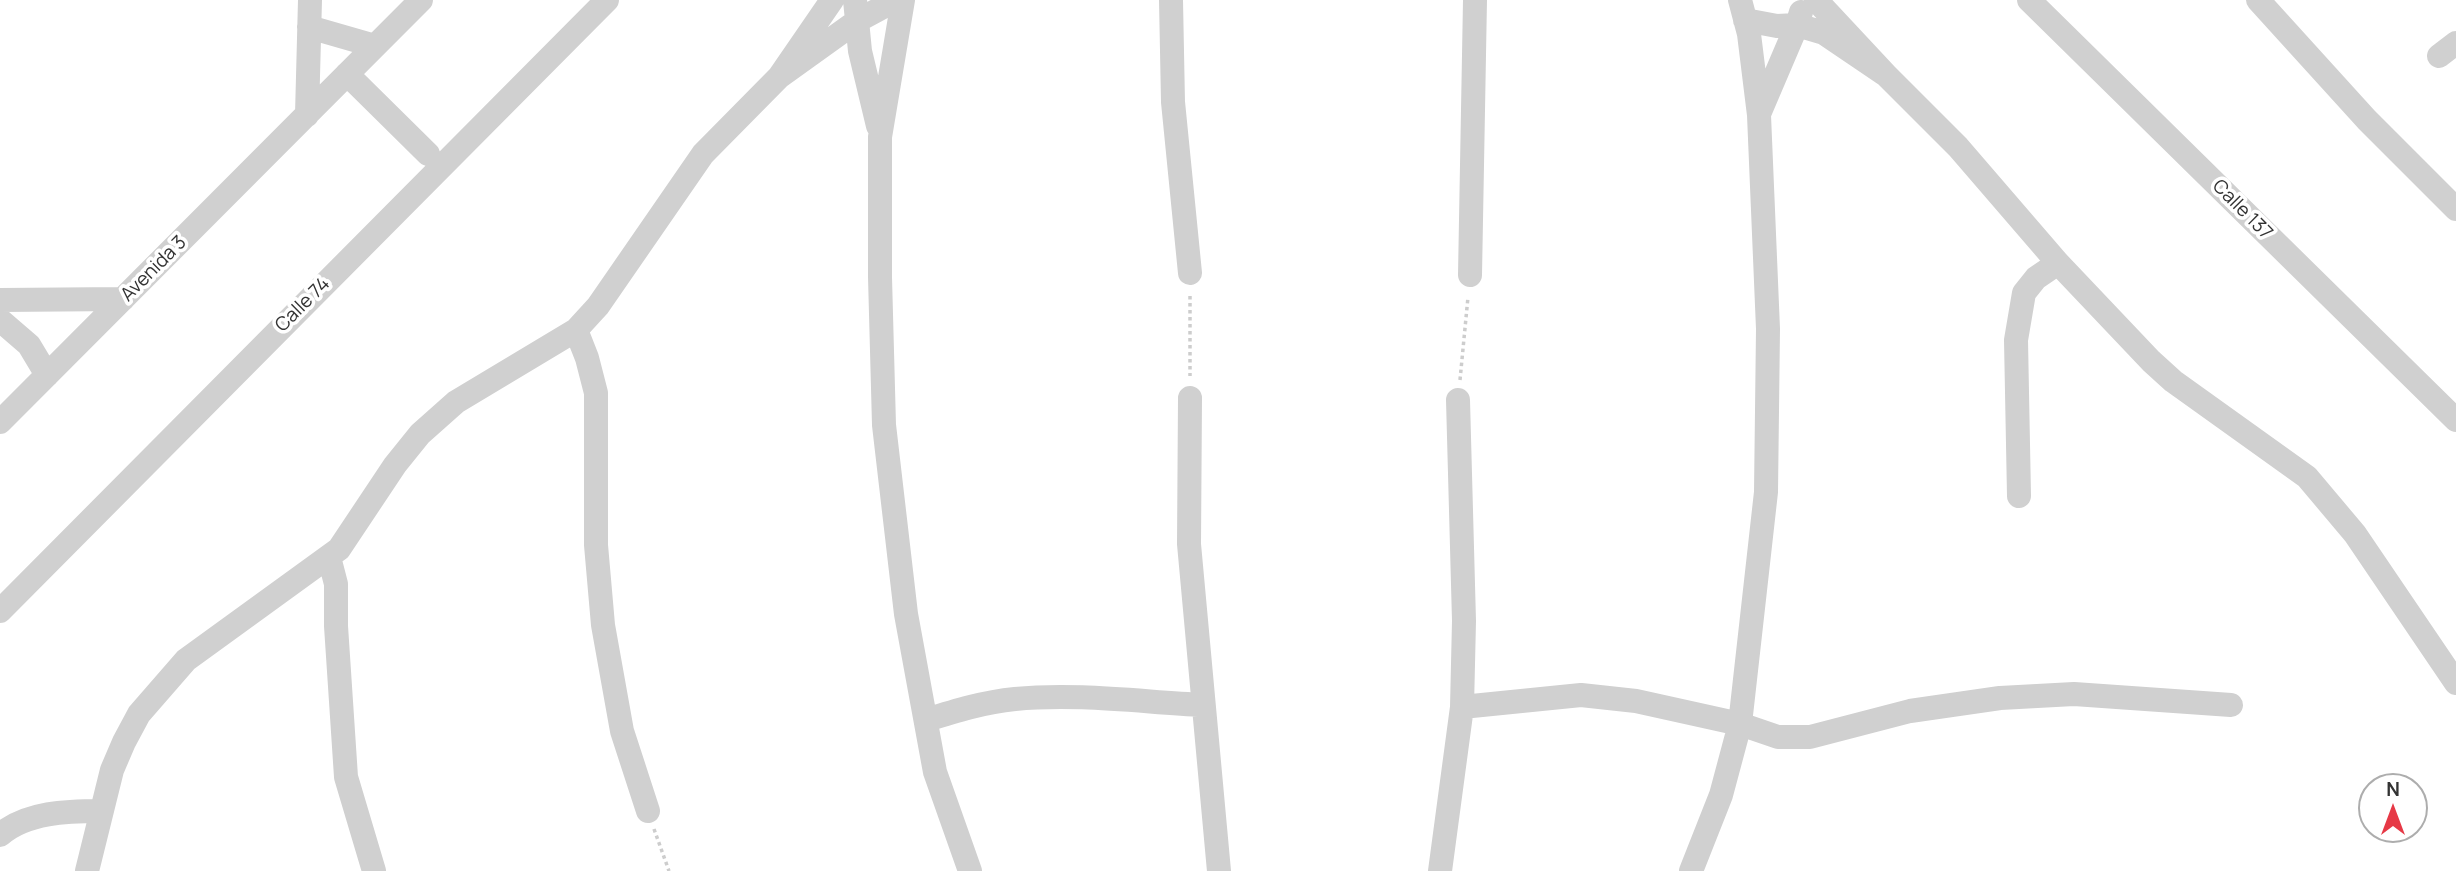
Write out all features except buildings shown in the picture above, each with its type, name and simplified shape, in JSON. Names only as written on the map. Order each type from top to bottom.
[{"type":"street","points":[[307,115],[310,0]]},
{"type":"street","name":"Avenida 3","points":[[0,422],[421,0]]},
{"type":"street","name":"Calle 74","points":[[0,611],[607,0]]},
{"type":"street","points":[[779,77],[832,0]]},
{"type":"street","points":[[87,871],[112,771],[124,742],[139,714],[187,660],[339,549],[395,465],[421,434],[456,402],[576,330],[598,306],[703,154],[779,77],[856,11],[896,0]]},
{"type":"street","points":[[903,0],[880,137],[884,425],[906,614],[935,772],[970,871]]},
{"type":"street","points":[[1171,0],[1173,102],[1190,273]]},
{"type":"street","points":[[1471,275],[1475,0]]},
{"type":"street","points":[[1759,115],[1797,25],[1803,0]]},
{"type":"street","points":[[1816,0],[1958,147],[2059,263],[2173,381],[2307,477],[2355,534],[2456,683]]},
{"type":"street","name":"Calle 137","points":[[2029,0],[2456,420]]},
{"type":"street","points":[[2258,0],[2367,120],[2456,209]]},
{"type":"street","points":[[1743,10],[1777,26],[1797,25],[1825,33],[1886,75]]},
{"type":"street","points":[[1691,871],[1721,795],[1740,724],[1766,492],[1768,329],[1759,115],[1743,10]]},
{"type":"street","points":[[856,11],[860,51],[880,137]]},
{"type":"street","points":[[309,27],[375,46]]},
{"type":"street","points":[[347,74],[428,153]]},
{"type":"street","points":[[2019,496],[2016,340],[2024,293],[2036,278],[2059,263]]},
{"type":"street","points":[[0,300],[124,299]]},
{"type":"street","points":[[0,320],[29,345],[47,375]]},
{"type":"street","points":[[576,330],[596,393],[596,545],[603,625],[622,731],[648,811]]},
{"type":"street","points":[[1190,398],[1189,544],[1219,871]]},
{"type":"street","points":[[1440,871],[1462,706],[1464,621],[1458,400]]},
{"type":"street","points":[[329,557],[335,584],[335,626],[345,777],[374,871]]},
{"type":"street","points":[[1462,706],[1581,695],[1636,701],[1740,724],[1778,737],[1810,737],[1910,711],[2000,698],[2074,694],[2231,705]]},
{"type":"street","points":[[926,720],[974,706],[1015,699],[1085,698],[1203,705]]},
{"type":"street","points":[[0,835],[11,825],[64,811],[101,811]]},
{"type":"path","points":[[1190,273],[1190,398]]},
{"type":"path","points":[[1458,400],[1471,275]]},
{"type":"path","points":[[648,811],[668,871]]}]
